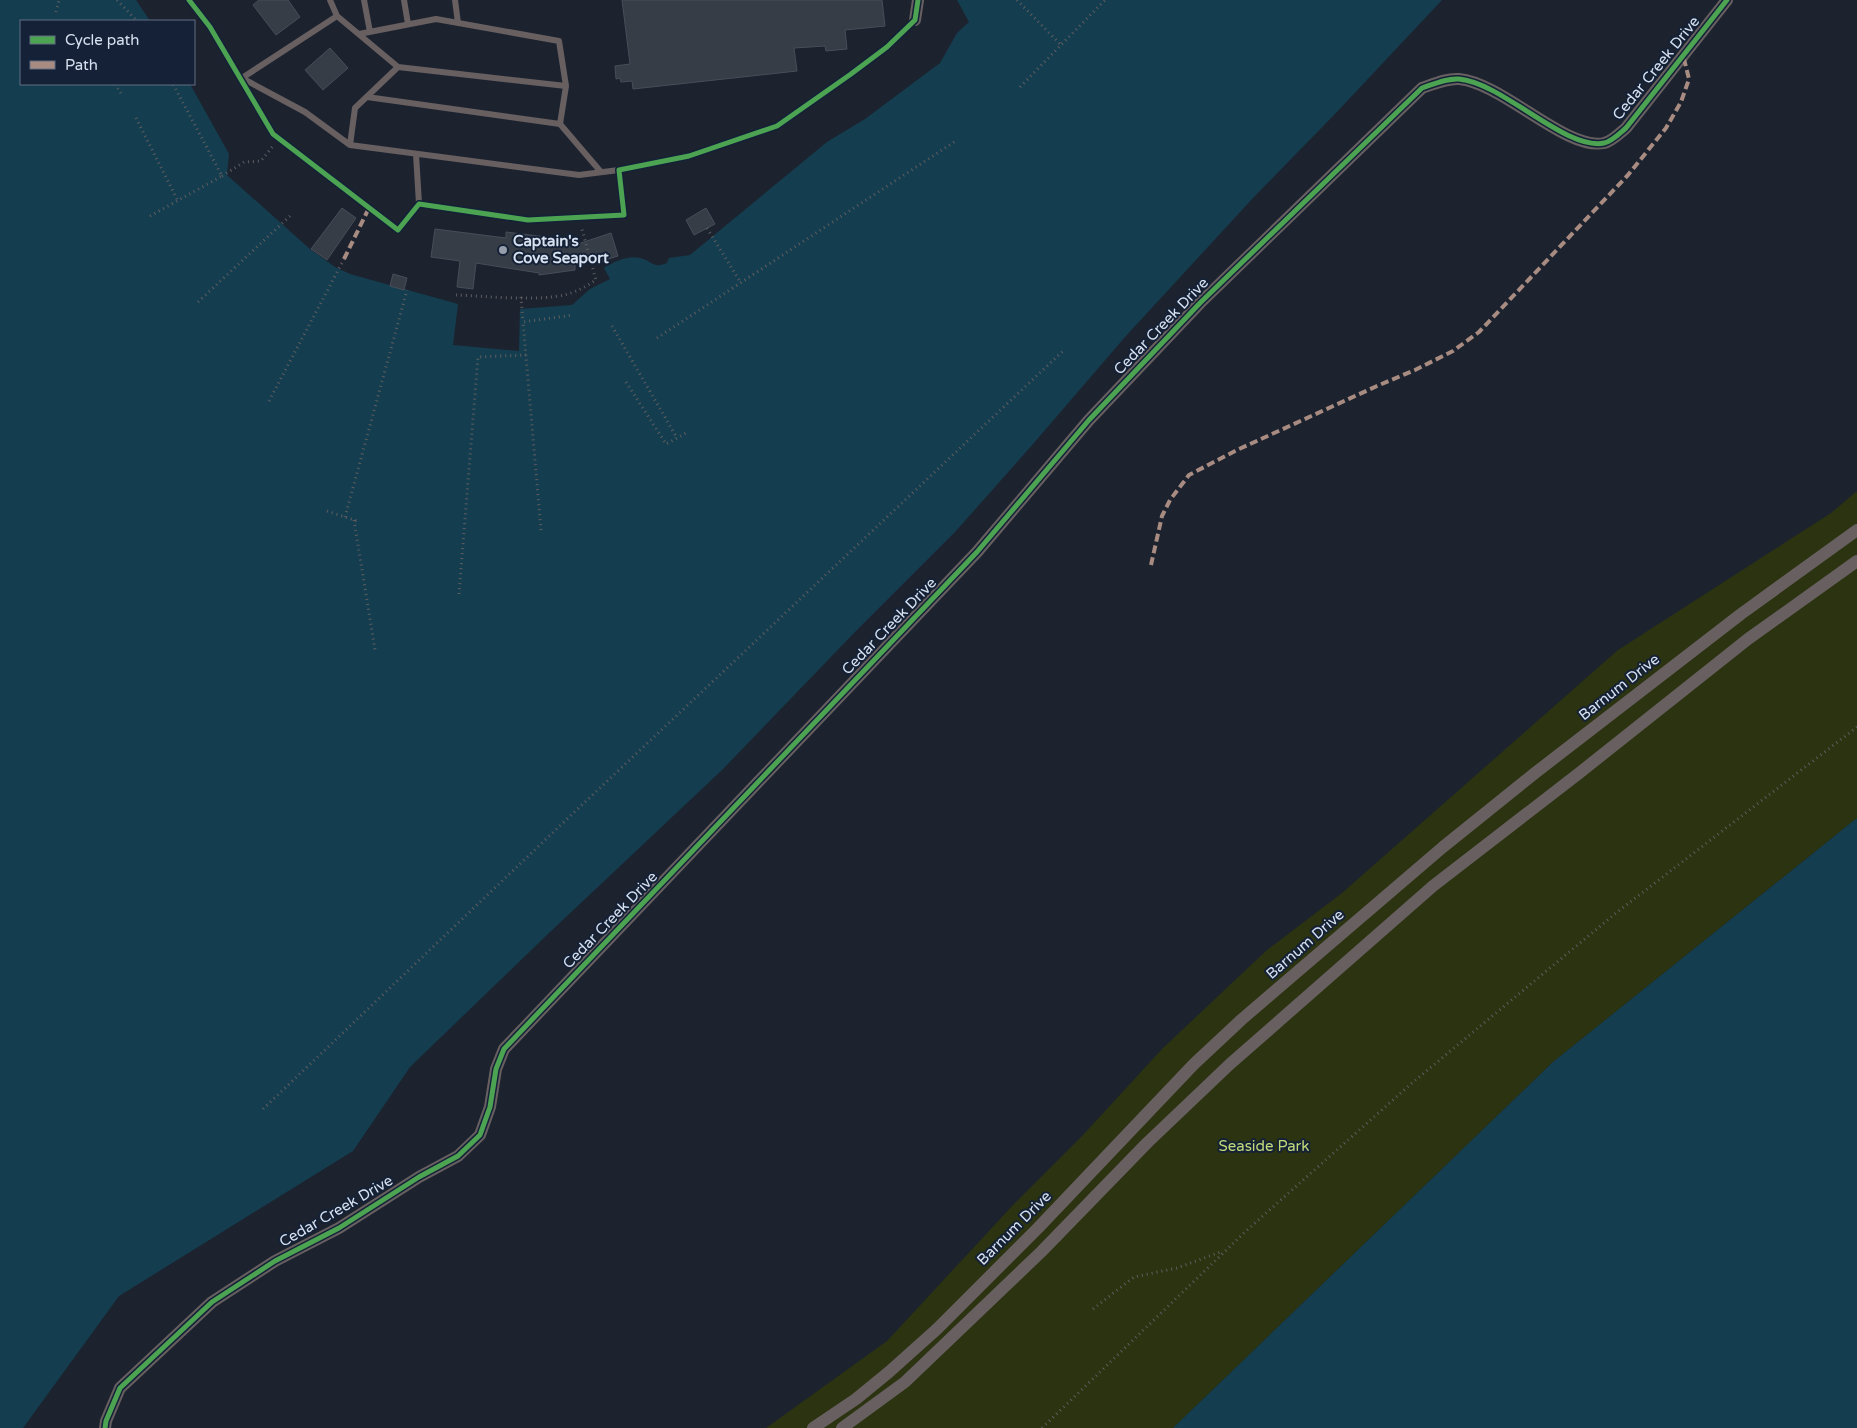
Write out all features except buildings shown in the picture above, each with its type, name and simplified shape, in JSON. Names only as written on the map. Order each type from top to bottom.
[{"type":"street","points":[[914,20],[918,0]]},
{"type":"street","name":"Cedar Creek Drive","points":[[105,1428],[106,1420],[120,1388],[212,1302],[275,1261],[339,1228],[419,1177],[458,1156],[480,1135],[490,1107],[496,1069],[504,1049],[977,552],[1088,420],[1200,303],[1422,88],[1443,81],[1458,79],[1478,83],[1572,137],[1591,144],[1606,143],[1626,128],[1727,0]]},
{"type":"street","name":"Barnum Drive","points":[[813,1428],[889,1372],[937,1329],[1038,1228],[1194,1064],[1264,1000],[1443,847],[1535,773],[1741,614],[1857,530]]},
{"type":"street","points":[[842,1428],[904,1382],[1041,1252],[1147,1143],[1230,1064],[1433,886],[1748,639],[1857,561]]},
{"type":"lane","points":[[189,0],[210,27],[273,134],[398,230],[419,204],[416,154]]},
{"type":"lane","points":[[330,0],[337,16],[398,67],[566,86]]},
{"type":"lane","points":[[364,0],[370,32]]},
{"type":"lane","points":[[404,0],[408,24]]},
{"type":"lane","points":[[455,0],[458,23]]},
{"type":"lane","points":[[240,77],[337,16]]},
{"type":"lane","points":[[359,34],[436,19],[559,41],[566,86],[560,124]]},
{"type":"lane","points":[[240,77],[305,112],[350,146],[579,175],[619,170],[689,156],[777,126],[887,47],[914,20]]},
{"type":"lane","points":[[350,146],[355,108],[398,67]]},
{"type":"lane","points":[[367,97],[560,124],[601,172]]},
{"type":"lane","points":[[419,204],[528,220],[624,215],[619,170]]},
{"type":"path","points":[[56,12],[59,0]]},
{"type":"path","points":[[117,0],[136,20]]},
{"type":"path","points":[[1017,0],[1061,45]]},
{"type":"path","points":[[1020,86],[1105,0]]},
{"type":"path","points":[[116,85],[122,94]]},
{"type":"path","points":[[174,85],[222,176]]},
{"type":"path","points":[[136,118],[178,201]]},
{"type":"path","points":[[150,216],[244,162],[261,161],[279,139]]},
{"type":"path","points":[[657,338],[958,140]]},
{"type":"path","points":[[198,302],[290,216]]},
{"type":"path","points":[[456,295],[521,297],[566,294],[582,289],[596,280],[578,217]]},
{"type":"path","points":[[707,228],[741,283]]},
{"type":"path","points":[[269,401],[344,259]]},
{"type":"path","points":[[345,517],[407,290]]},
{"type":"path","points":[[521,297],[541,530]]},
{"type":"path","points":[[523,322],[573,315]]},
{"type":"path","points":[[612,326],[677,438]]},
{"type":"path","points":[[263,1109],[1063,351]]},
{"type":"path","points":[[459,594],[478,356],[526,355]]},
{"type":"path","points":[[626,382],[666,444],[686,433]]},
{"type":"path","points":[[327,511],[360,522]]},
{"type":"path","points":[[354,520],[375,650]]},
{"type":"path","points":[[1042,1428],[1226,1250],[1412,1083],[1616,914],[1857,727]]},
{"type":"path","points":[[1093,1309],[1134,1278],[1177,1268],[1226,1250]]},
{"type":"green space","name":"Seaside Park","points":[[1857,491],[1857,818],[1553,1062],[1173,1428],[766,1428],[887,1341],[1163,1048],[1267,950],[1342,893],[1618,650],[1831,513]]},
{"type":"water","points":[[0,0],[136,0],[149,20],[20,20],[20,85],[191,85],[229,154],[227,175],[311,250],[335,267],[350,274],[458,304],[453,345],[519,351],[520,309],[572,305],[590,289],[610,279],[604,268],[621,260],[635,257],[653,264],[662,265],[667,263],[669,258],[690,255],[827,142],[865,119],[940,63],[957,33],[969,22],[957,0],[1442,0],[1253,198],[1125,337],[955,532],[852,635],[722,770],[410,1067],[353,1151],[119,1296],[23,1428],[0,1428]]},
{"type":"water","points":[[1857,818],[1857,1428],[1173,1428],[1553,1062]]},
{"type":"marked path","points":[[1151,565],[1162,516],[1170,500],[1189,475],[1237,450],[1415,370],[1453,351],[1479,332],[1628,175],[1666,128],[1681,102],[1689,79],[1683,55]]},
{"type":"marked path","points":[[344,259],[369,208]]},
{"type":"cycle path","points":[[189,0],[210,27],[273,134],[398,230],[419,204],[528,220],[624,215],[619,170],[689,156],[777,126],[887,47],[915,20],[918,0]]},
{"type":"cycle path","points":[[105,1428],[106,1421],[120,1388],[212,1302],[275,1261],[339,1228],[419,1177],[458,1156],[480,1135],[490,1107],[496,1069],[504,1049],[977,552],[1089,420],[1200,303],[1422,88],[1450,79],[1476,83],[1572,137],[1589,143],[1604,143],[1626,128],[1727,0]]},
{"type":"place","name":"Captain's Cove Seaport","points":[[503,250]]}]
